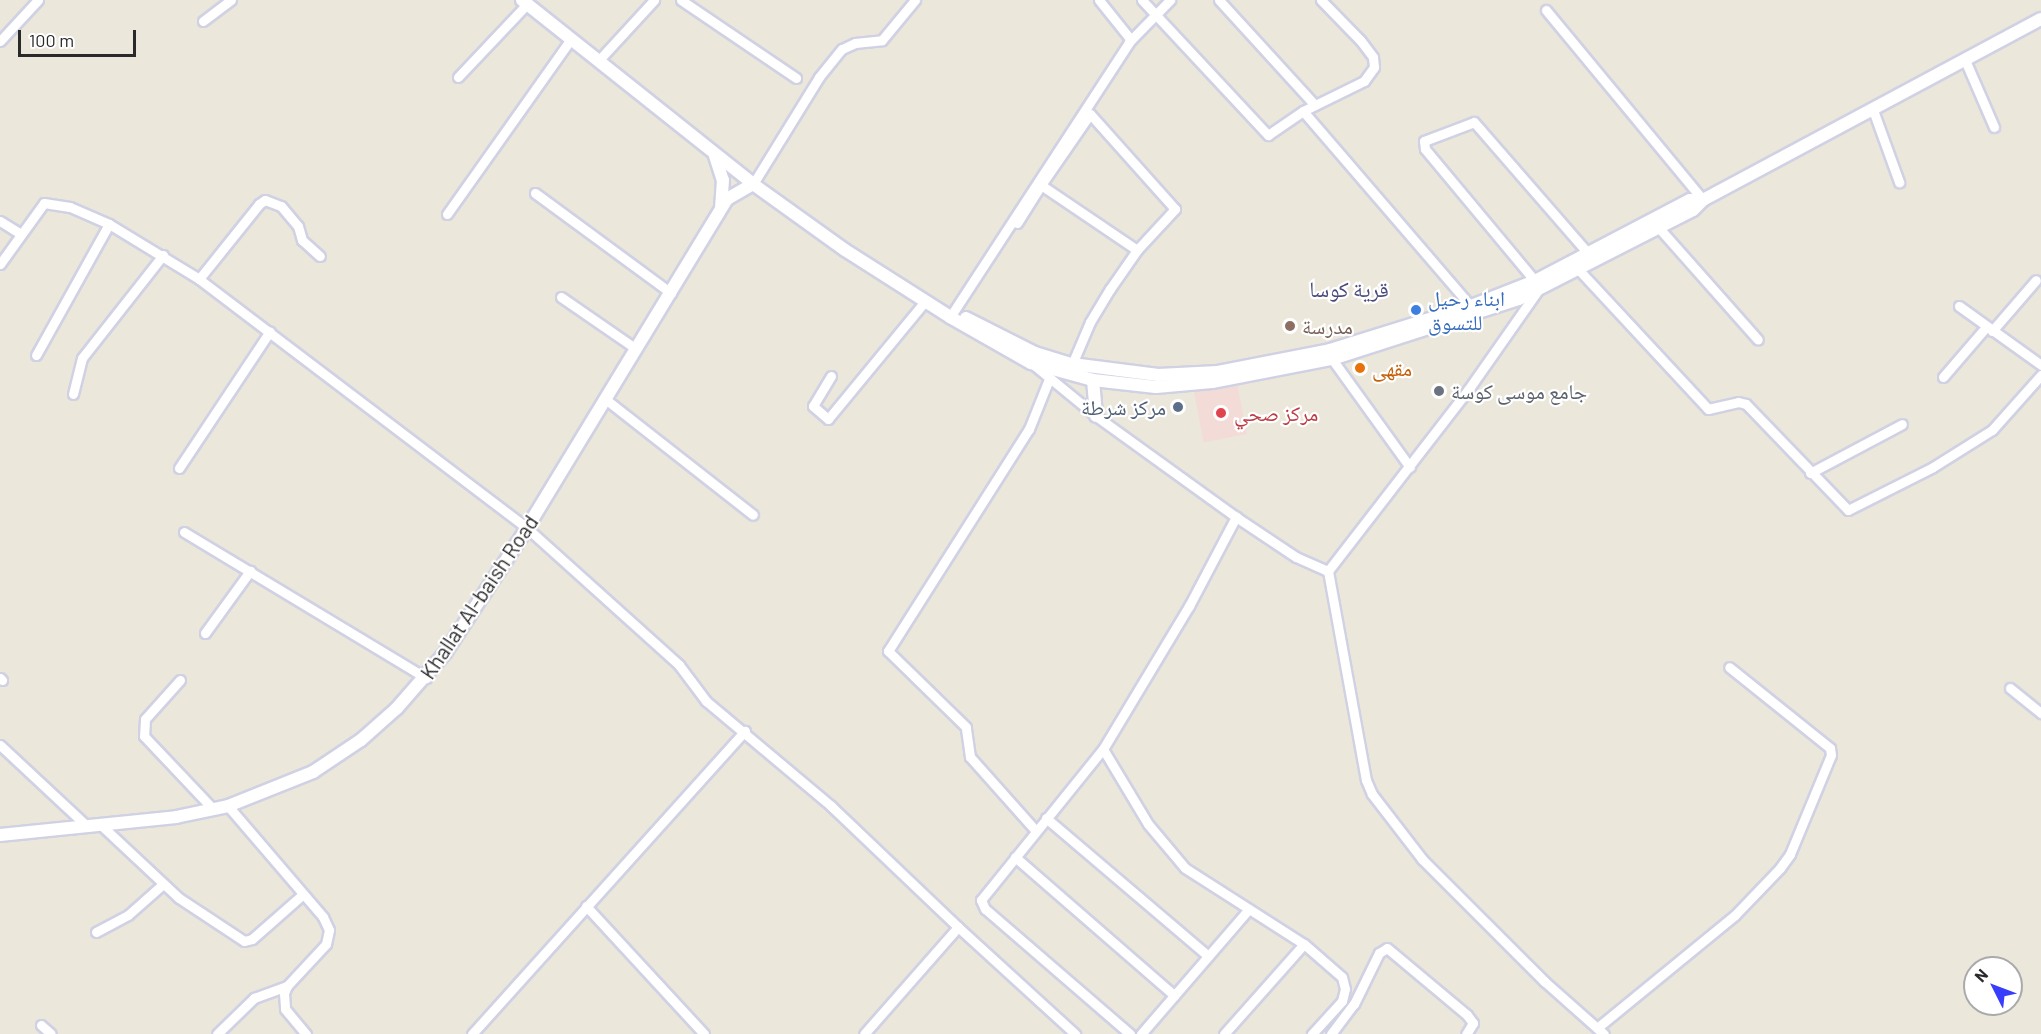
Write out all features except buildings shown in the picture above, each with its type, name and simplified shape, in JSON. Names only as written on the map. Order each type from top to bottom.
[{"type":"street","points":[[0,41],[38,0]]},
{"type":"street","points":[[203,21],[231,0]]},
{"type":"street","points":[[598,61],[654,0]]},
{"type":"street","points":[[681,0],[796,78]]},
{"type":"street","points":[[721,207],[734,191],[753,184],[819,77],[842,49],[855,43],[882,40],[915,0]]},
{"type":"street","points":[[1099,0],[1131,40]]},
{"type":"street","points":[[1142,0],[1267,134],[1303,111],[1364,81],[1374,67],[1373,57],[1360,40],[1322,0]]},
{"type":"street","points":[[951,314],[1015,212],[1131,40],[1153,14],[1170,0]]},
{"type":"street","points":[[1219,0],[1315,105]]},
{"type":"street","points":[[458,77],[525,2],[714,154],[845,250],[1031,363],[1096,416],[1236,518],[1296,558],[1328,571]]},
{"type":"street","points":[[1546,10],[1703,200]]},
{"type":"street","points":[[951,314],[1093,380],[1178,380],[1303,361],[1332,359],[1517,294],[1578,269],[1659,228],[1703,200],[2041,19]]},
{"type":"street","points":[[447,214],[571,39]]},
{"type":"street","points":[[1965,60],[1994,127]]},
{"type":"street","points":[[1874,110],[1899,182]]},
{"type":"street","points":[[1303,111],[1471,306]]},
{"type":"street","points":[[1017,223],[1088,115],[1092,115],[1175,205],[1137,250],[1090,322],[1070,369]]},
{"type":"street","points":[[1536,285],[1425,149],[1424,141],[1474,122],[1588,253]]},
{"type":"street","points":[[714,154],[723,180],[721,207]]},
{"type":"street","points":[[1041,185],[1137,250]]},
{"type":"street","points":[[535,193],[671,293]]},
{"type":"street","points":[[199,279],[259,204],[265,200],[281,206],[298,226],[302,240],[320,256]]},
{"type":"street","points":[[1703,200],[1690,200],[1588,253],[1536,285],[1410,467],[1328,571],[1366,780],[1372,794],[1422,859],[1515,953],[1601,1031],[1735,915],[1780,868],[1790,854],[1831,755],[1830,748],[1729,667]]},
{"type":"street","points":[[0,264],[19,233],[39,207],[49,203],[70,207],[109,224],[199,279],[526,528],[606,596],[679,664],[706,700],[831,806],[1075,1034]]},
{"type":"street","name":"Khallat Al-baish Road","points":[[0,835],[102,826],[228,806],[313,772],[335,758],[398,708],[426,678],[526,528],[604,398],[671,293],[721,207]]},
{"type":"street","points":[[0,221],[19,233]]},
{"type":"street","points":[[36,354],[109,224]]},
{"type":"street","points":[[1659,228],[1758,340]]},
{"type":"street","points":[[73,394],[82,358],[163,255]]},
{"type":"street","points":[[1578,269],[1708,410],[1738,402],[1746,404],[1840,504],[1854,510],[1992,430],[2041,375]]},
{"type":"street","points":[[1943,377],[2036,280]]},
{"type":"street","points":[[1303,361],[1471,306],[1517,294]]},
{"type":"street","points":[[561,297],[635,348]]},
{"type":"street","points":[[831,376],[813,406],[828,419],[931,303]]},
{"type":"street","points":[[1959,306],[2041,365]]},
{"type":"street","points":[[179,468],[270,331]]},
{"type":"street","points":[[1332,359],[1410,467]]},
{"type":"street","points":[[1031,363],[1178,380]]},
{"type":"street","points":[[1036,831],[970,757],[966,727],[888,651],[1029,429],[1049,379]]},
{"type":"street","points":[[1093,380],[1096,416]]},
{"type":"street","points":[[604,398],[753,515]]},
{"type":"street","points":[[1810,473],[1902,424]]},
{"type":"street","points":[[1130,1034],[983,906],[981,898],[1103,749],[1189,606],[1236,518]]},
{"type":"street","points":[[184,532],[426,678]]},
{"type":"street","points":[[206,633],[250,571]]},
{"type":"street","points":[[180,680],[146,719],[144,735],[213,809]]},
{"type":"street","points":[[2010,688],[2041,713]]},
{"type":"street","points":[[472,1034],[745,731]]},
{"type":"street","points":[[0,745],[88,827]]},
{"type":"street","points":[[1103,749],[1165,848],[1202,882],[1304,944],[1346,982],[1342,1001],[1312,1034]]},
{"type":"street","points":[[217,1034],[254,998],[287,986],[329,938],[323,917],[228,806]]},
{"type":"street","points":[[1046,818],[1208,956]]},
{"type":"street","points":[[102,826],[163,884],[244,941],[252,939],[303,894]]},
{"type":"street","points":[[1015,857],[1174,995]]},
{"type":"street","points":[[96,932],[128,915],[163,884]]},
{"type":"street","points":[[586,906],[704,1034]]},
{"type":"street","points":[[1141,1034],[1249,909]]},
{"type":"street","points":[[866,1033],[958,927]]},
{"type":"street","points":[[1224,1034],[1304,944]]},
{"type":"street","points":[[1331,1034],[1354,1004],[1379,953],[1387,948],[1467,1015],[1473,1023],[1466,1034]]},
{"type":"street","points":[[287,986],[285,1009],[303,1032]]},
{"type":"street","points":[[40,1025],[51,1034]]},
{"type":"shaded area","name":"مركز صحي","points":[[1237,383],[1247,434],[1204,442],[1194,391]]},
{"type":"place","name":"ابناء رحيل للتسوق","points":[[1416,310]]},
{"type":"place","name":"مدرسة","points":[[1290,326]]},
{"type":"place","name":"مقهى","points":[[1360,368]]},
{"type":"place","name":"جامع موسى كوسة","points":[[1439,391]]},
{"type":"place","name":"مركز شرطة","points":[[1178,407]]},
{"type":"place","name":"مركز صحي","points":[[1221,413]]},
{"type":"district","name":"قرية كوسا","points":[[1349,289]]}]
